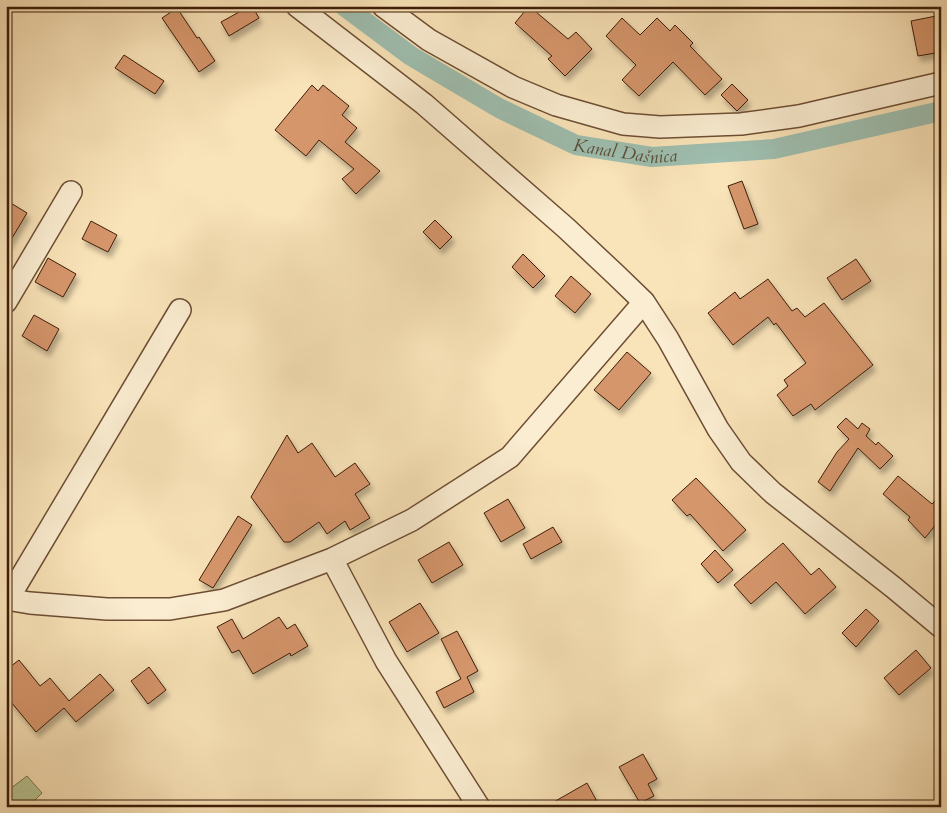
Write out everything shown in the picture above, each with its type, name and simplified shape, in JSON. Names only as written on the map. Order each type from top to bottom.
[{"type":"street","points":[[297,6],[462,135],[566,228],[644,302],[668,339],[718,429],[742,462],[773,493],[941,627]]},
{"type":"street","points":[[383,6],[430,40],[512,87],[556,105],[623,124],[660,127],[741,124],[799,116],[941,83]]},
{"type":"street","points":[[6,302],[71,192]]},
{"type":"street","points":[[180,310],[7,599],[30,603],[107,609],[170,609],[224,600],[332,559],[412,520],[510,456],[644,302]]},
{"type":"street","points":[[332,559],[386,661],[479,807]]},
{"type":"green space","points":[[876,6],[921,6],[901,11]]},
{"type":"green space","points":[[27,776],[42,793],[28,807],[6,807],[6,792]]},
{"type":"building","points":[[252,6],[259,18],[229,36],[221,22]]},
{"type":"building","points":[[529,6],[568,39],[576,32],[592,49],[565,76],[548,59],[552,56],[515,23]]},
{"type":"building","points":[[177,8],[215,61],[199,72],[162,18]]},
{"type":"building","points":[[941,15],[941,52],[918,56],[911,21]]},
{"type":"building","points":[[622,18],[640,35],[657,18],[670,31],[675,25],[693,43],[690,46],[722,79],[705,95],[673,62],[639,96],[622,80],[636,65],[606,36]]},
{"type":"building","points":[[124,55],[164,81],[155,94],[115,68]]},
{"type":"building","points":[[732,84],[748,100],[737,111],[721,95]]},
{"type":"building","points":[[312,85],[318,91],[323,85],[349,106],[342,115],[357,128],[345,142],[380,171],[356,194],[342,179],[354,169],[319,140],[306,156],[275,130]]},
{"type":"building","points":[[742,181],[758,224],[744,229],[728,186]]},
{"type":"building","points":[[6,200],[27,213],[6,248]]},
{"type":"building","points":[[435,220],[452,237],[440,249],[423,232]]},
{"type":"building","points":[[91,221],[117,235],[108,252],[82,239]]},
{"type":"building","points":[[523,254],[545,276],[533,288],[512,267]]},
{"type":"building","points":[[48,258],[76,274],[63,297],[35,282]]},
{"type":"building","points":[[856,259],[871,281],[842,300],[827,278]]},
{"type":"building","points":[[571,276],[591,294],[575,313],[555,296]]},
{"type":"building","points":[[768,279],[792,311],[797,308],[805,317],[824,303],[873,365],[815,410],[811,404],[793,416],[777,395],[788,386],[784,380],[806,363],[776,323],[774,325],[768,317],[733,345],[708,313],[735,292],[740,299]]},
{"type":"building","points":[[34,315],[59,329],[47,351],[22,336]]},
{"type":"building","points":[[627,352],[651,373],[619,410],[594,390]]},
{"type":"building","points":[[846,418],[858,429],[862,423],[870,429],[866,436],[876,445],[878,442],[893,456],[880,469],[858,448],[830,491],[818,482],[837,452],[849,439],[837,427]]},
{"type":"building","points":[[287,435],[298,453],[312,443],[335,477],[355,463],[370,484],[355,494],[370,518],[350,530],[345,521],[327,534],[319,522],[290,542],[284,542],[251,497]]},
{"type":"building","points":[[898,476],[932,504],[941,494],[941,518],[925,538],[908,520],[910,517],[883,494]]},
{"type":"building","points":[[696,478],[746,530],[723,551],[690,514],[687,516],[672,500]]},
{"type":"building","points":[[508,499],[525,528],[501,542],[484,513]]},
{"type":"building","points":[[238,516],[252,525],[213,588],[199,580]]},
{"type":"building","points":[[553,527],[562,542],[531,559],[523,544]]},
{"type":"building","points":[[449,542],[463,565],[432,583],[418,560]]},
{"type":"building","points":[[783,543],[811,575],[819,568],[836,587],[805,614],[776,582],[751,604],[734,585]]},
{"type":"building","points":[[715,550],[733,570],[718,583],[701,564]]},
{"type":"building","points":[[420,603],[439,633],[407,652],[389,622]]},
{"type":"building","points":[[866,609],[879,621],[856,647],[842,633]]},
{"type":"building","points":[[279,617],[287,629],[295,624],[308,646],[291,656],[290,653],[253,674],[239,650],[232,653],[217,627],[232,619],[243,639]]},
{"type":"building","points":[[457,631],[478,671],[467,677],[474,692],[444,708],[436,692],[461,679],[441,639]]},
{"type":"building","points":[[916,650],[931,668],[899,695],[884,678]]},
{"type":"building","points":[[19,660],[40,686],[50,678],[69,701],[100,674],[114,690],[76,722],[64,708],[36,732],[6,696],[6,670]]},
{"type":"building","points":[[149,667],[166,690],[148,704],[131,681]]},
{"type":"building","points":[[643,754],[657,779],[648,784],[654,796],[640,803],[619,767]]},
{"type":"building","points":[[587,783],[600,807],[545,807]]},
{"type":"waterway","name":"Kanal Dašnica","points":[[344,6],[411,56],[499,108],[576,145],[652,157],[774,149],[941,111]]}]
